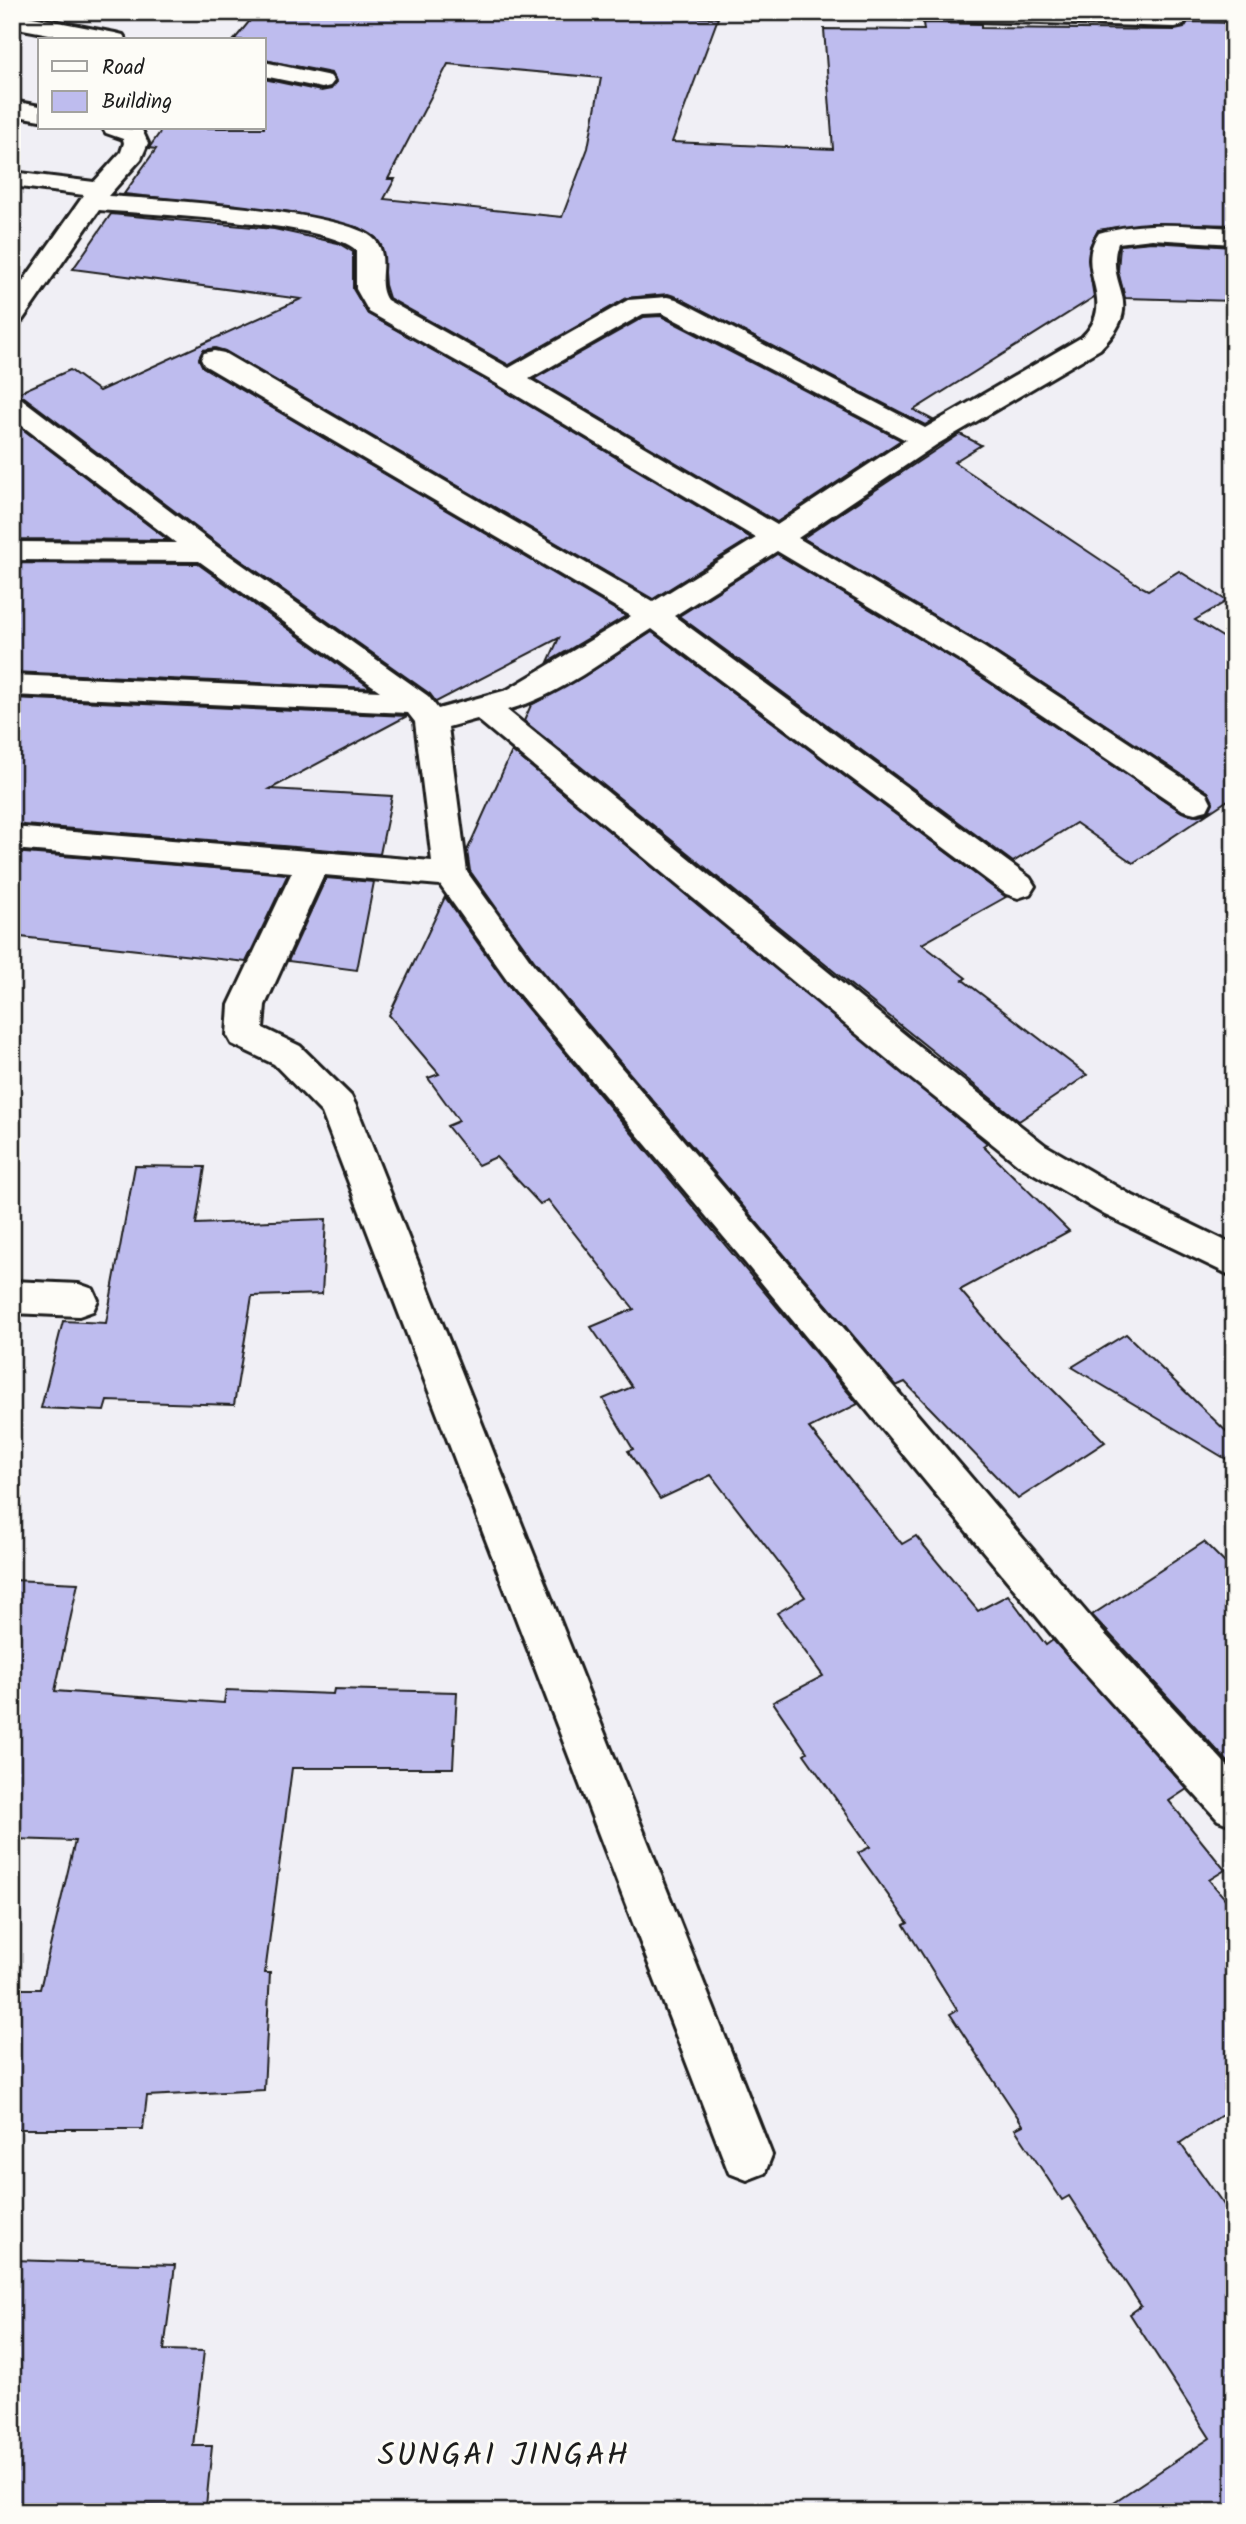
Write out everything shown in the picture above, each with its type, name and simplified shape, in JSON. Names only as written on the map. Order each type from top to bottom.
[{"type":"street","points":[[907,12],[1175,20]]},
{"type":"street","points":[[12,20],[105,38]]},
{"type":"street","points":[[266,69],[323,81]]},
{"type":"street","points":[[12,108],[38,113]]},
{"type":"street","points":[[12,316],[96,196],[132,154],[136,143],[133,135],[120,130]]},
{"type":"street","points":[[12,179],[96,196],[301,224],[351,236],[368,247],[372,266],[368,288],[378,306],[509,379],[779,537],[974,655],[1195,802]]},
{"type":"street","points":[[12,685],[424,712],[484,708],[518,697],[779,537],[926,439],[1091,343],[1108,325],[1111,314],[1102,251],[1108,238],[1125,233],[1234,236]]},
{"type":"street","points":[[509,379],[637,306],[667,305],[926,439]]},
{"type":"street","points":[[214,359],[654,616],[1018,886]]},
{"type":"street","points":[[12,405],[424,712],[450,874],[521,973],[759,1252],[1087,1645],[1234,1805]]},
{"type":"street","points":[[12,551],[206,552]]},
{"type":"street","points":[[484,708],[906,1056],[1032,1155],[1118,1205],[1234,1262]]},
{"type":"street","points":[[12,838],[450,874]]},
{"type":"street","points":[[314,861],[247,1005],[245,1035],[287,1055],[338,1106],[747,2155]]},
{"type":"street","points":[[12,1297],[79,1300]]},
{"type":"building","points":[[257,12],[540,12],[538,15],[718,18],[672,142],[833,149],[824,29],[924,30],[923,23],[981,24],[981,28],[1175,30],[1184,28],[1188,22],[1234,23],[1234,225],[1149,223],[1098,230],[1090,246],[1088,260],[1094,297],[914,410],[933,420],[925,425],[668,294],[627,298],[509,365],[389,298],[385,285],[382,247],[376,238],[360,228],[292,212],[124,194],[156,149],[149,148],[162,130],[266,130],[266,79],[321,91],[331,89],[336,83],[331,73],[266,60],[266,38],[236,38]],"holes":[[[448,64],[601,78],[588,148],[562,217],[384,199],[395,179],[388,179]]]},
{"type":"building","points":[[111,214],[274,229],[338,243],[353,252],[353,289],[368,314],[498,387],[751,538],[653,599],[225,351],[215,348],[203,350],[199,358],[203,367],[626,616],[548,662],[559,638],[436,702],[430,694],[218,544],[24,397],[13,395],[70,370],[99,391],[301,299],[73,269]]},
{"type":"building","points":[[1152,242],[1234,247],[1234,301],[1125,298],[1118,271],[1120,245]]},
{"type":"building","points":[[661,316],[901,440],[777,522],[534,379],[644,317]]},
{"type":"building","points":[[12,421],[168,540],[12,539]]},
{"type":"building","points":[[960,434],[981,445],[954,462],[1140,586],[1148,590],[1179,571],[1227,601],[1195,620],[1234,644],[1234,796],[1133,863],[1076,823],[1013,862],[679,616],[777,554],[962,664],[1182,812],[1194,816],[1208,813],[1213,803],[1208,792],[986,646],[803,538]]},
{"type":"building","points":[[12,563],[198,564],[371,688],[12,672]]},
{"type":"building","points":[[652,632],[1006,897],[922,944],[966,978],[963,980],[1087,1075],[1019,1121],[524,721],[531,705],[583,677]]},
{"type":"building","points":[[12,698],[407,716],[270,789],[392,796],[380,854],[12,824]]},
{"type":"building","points":[[512,751],[987,1143],[983,1146],[1069,1231],[960,1290],[1001,1338],[1105,1442],[1018,1499],[905,1382],[896,1386],[535,962],[470,871],[467,851]]},
{"type":"building","points":[[12,852],[288,874],[246,962],[12,936]]},
{"type":"building","points":[[326,878],[374,882],[357,970],[288,961]]},
{"type":"building","points":[[445,897],[507,984],[858,1404],[809,1428],[902,1544],[916,1536],[978,1611],[1008,1595],[1046,1645],[1053,1640],[1187,1789],[1169,1801],[1225,1870],[1209,1880],[1234,1909],[1234,2107],[1180,2143],[1234,2219],[1234,2512],[1099,2512],[1210,2438],[1130,2314],[1141,2306],[1069,2196],[1062,2200],[1015,2129],[1023,2125],[950,2014],[957,2010],[904,1925],[908,1923],[858,1853],[870,1847],[804,1754],[807,1752],[773,1702],[823,1676],[777,1613],[805,1597],[711,1475],[660,1499],[628,1451],[633,1449],[603,1399],[632,1387],[591,1327],[634,1309],[548,1200],[540,1204],[496,1157],[478,1165],[447,1126],[459,1121],[428,1078],[439,1074],[389,1015]]},
{"type":"building","points":[[135,1166],[205,1167],[196,1224],[326,1219],[322,1294],[252,1296],[234,1405],[107,1401],[104,1411],[41,1408],[63,1321],[106,1323]]},
{"type":"building","points":[[1126,1334],[1234,1439],[1234,1449],[1226,1459],[1072,1367]]},
{"type":"building","points":[[1204,1542],[1234,1572],[1234,1758],[1228,1762],[1092,1615]]},
{"type":"building","points":[[12,1580],[78,1583],[55,1691],[224,1703],[226,1690],[333,1694],[334,1689],[457,1692],[453,1768],[292,1768],[265,1973],[270,1973],[264,2090],[147,2096],[143,2129],[12,2129],[12,1989],[40,1989],[75,1841],[12,1839]]},
{"type":"building","points":[[12,2260],[175,2265],[164,2350],[204,2351],[193,2446],[212,2446],[206,2506],[12,2504]]},
{"type":"district","name":"SUNGAI JINGAH","points":[[504,2456]]}]
